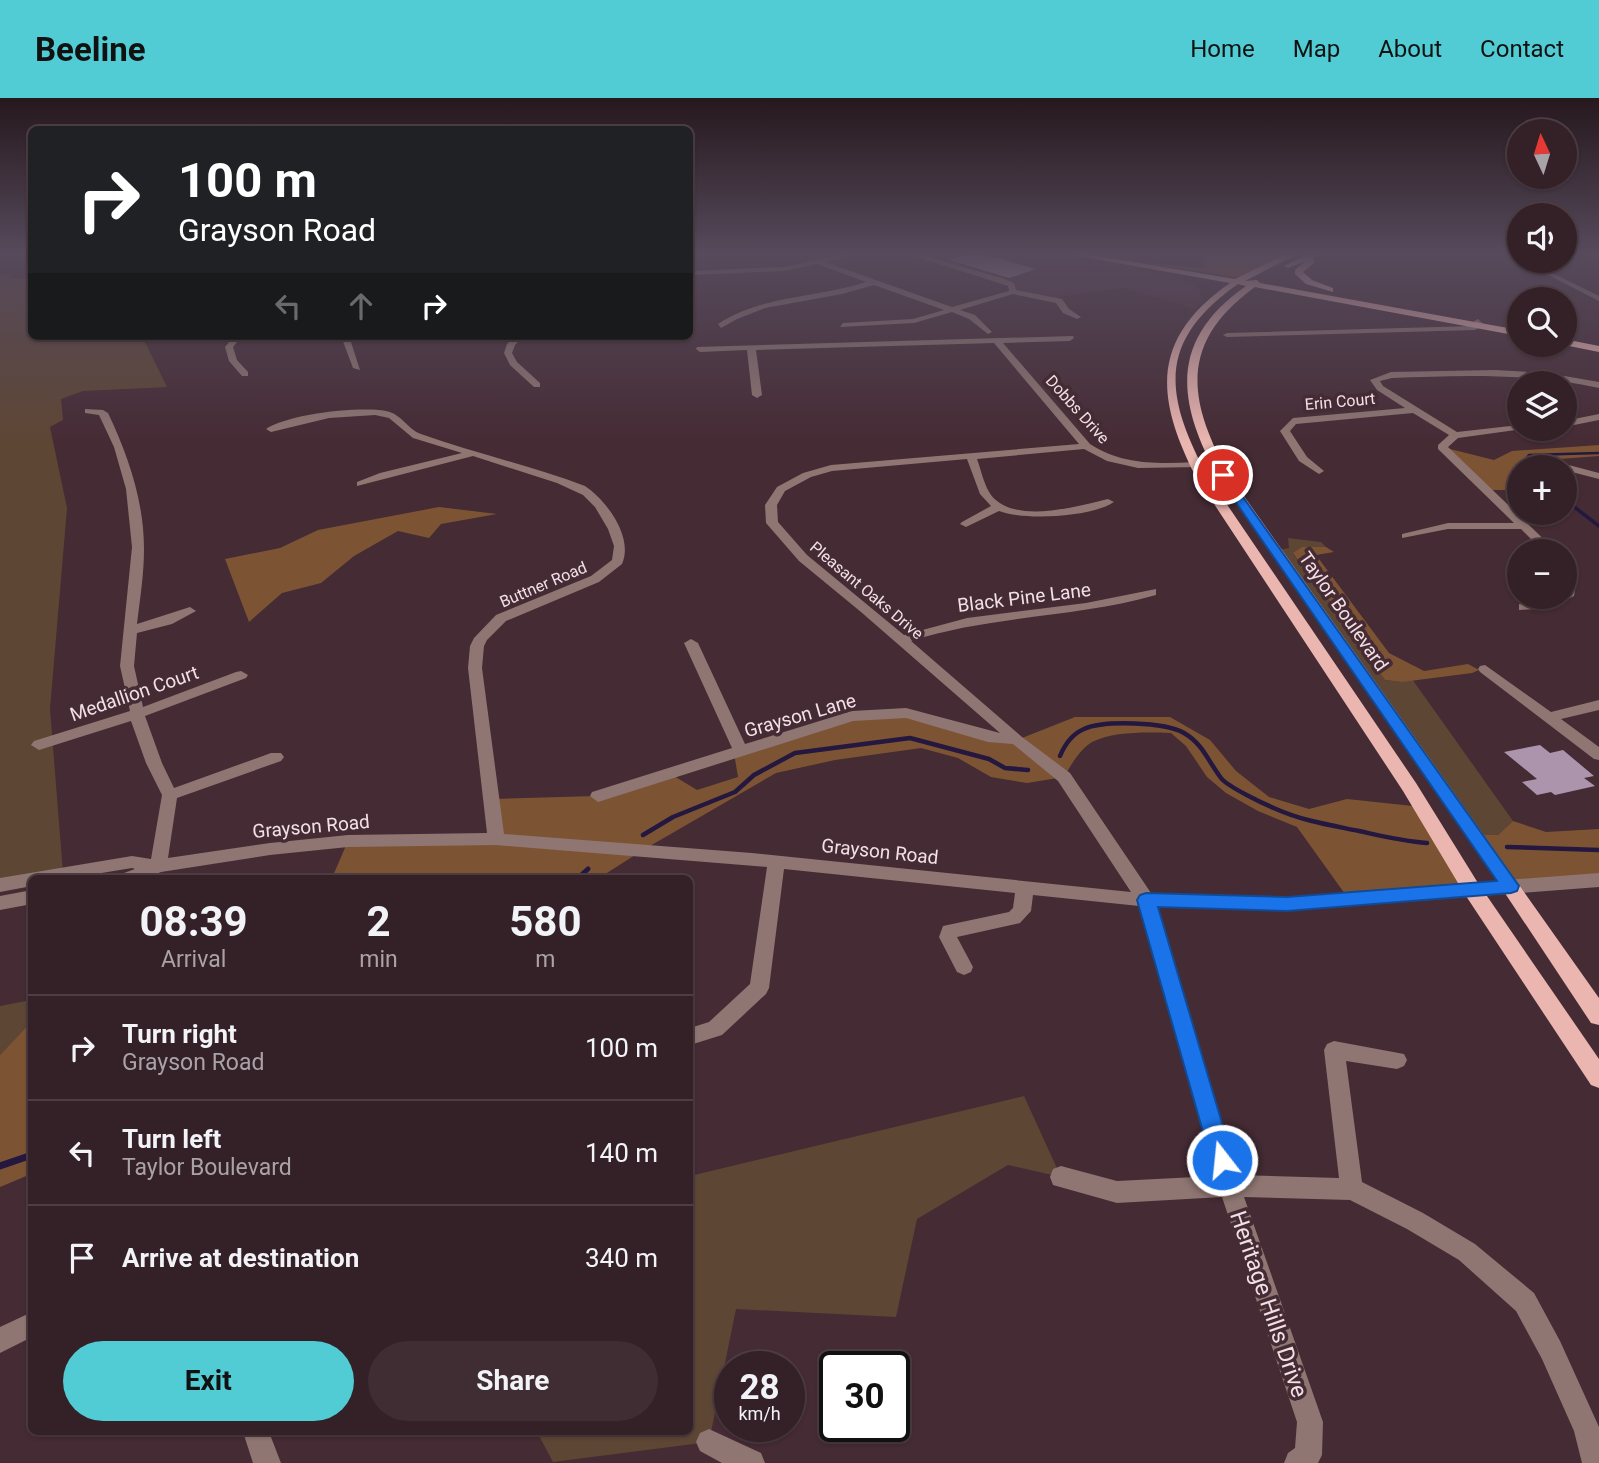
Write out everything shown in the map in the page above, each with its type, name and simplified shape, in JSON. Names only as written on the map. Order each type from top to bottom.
[{"type":"main road","points":[[1189,327],[1192,316]]},
{"type":"main road","points":[[1199,316],[1178,346],[1171,367],[1172,397],[1181,434],[1196,465],[1410,787],[1471,888],[1599,1078]]},
{"type":"main road","name":"Taylor Boulevard","points":[[1217,316],[1195,348],[1189,369],[1191,399],[1201,435],[1223,475],[1599,1016]]},
{"type":"main road","points":[[1438,316],[1479,323]]},
{"type":"main road","points":[[1443,316],[1507,329]]},
{"type":"main road","points":[[1577,342],[1599,346]]},
{"type":"street","points":[[721,326],[733,316]]},
{"type":"street","points":[[843,325],[914,321],[933,316]]},
{"type":"street","points":[[969,316],[989,332]]},
{"type":"street","points":[[1227,335],[1479,323]]},
{"type":"street","points":[[700,349],[1070,338]]},
{"type":"street","points":[[235,340],[229,347],[233,361],[244,374]]},
{"type":"street","points":[[346,340],[357,368]]},
{"type":"street","points":[[516,340],[508,354],[513,363],[537,385]]},
{"type":"street","name":"Dobbs Drive","points":[[997,341],[1086,446],[1100,457],[1115,461],[1196,465]]},
{"type":"street","points":[[751,348],[757,395]]},
{"type":"street","points":[[1507,429],[1454,435],[1380,388],[1375,380],[1391,375],[1508,372],[1540,374],[1599,385]]},
{"type":"street","name":"Erin Court","points":[[1319,471],[1303,459],[1285,431],[1293,421],[1414,410]]},
{"type":"street","points":[[88,411],[103,413],[119,447],[131,489],[138,547],[128,666],[137,714],[154,763],[170,794],[158,866]]},
{"type":"street","name":"Buttner Road","points":[[271,429],[294,422],[359,412],[376,413],[397,418],[413,435],[560,480],[593,495],[620,545],[618,561],[607,573],[501,618],[477,646],[475,668],[496,839]]},
{"type":"street","points":[[1577,421],[1599,417]]},
{"type":"street","points":[[1454,435],[1442,447],[1538,539]]},
{"type":"street","name":"Pleasant Oaks Drive","points":[[1017,740],[803,558],[772,523],[771,505],[781,489],[807,475],[831,468],[1086,446]]},
{"type":"street","points":[[361,484],[384,474],[475,452]]},
{"type":"street","points":[[971,457],[980,475],[985,495],[997,507],[1021,513],[1046,514],[1108,502]]},
{"type":"street","points":[[1577,470],[1599,476]]},
{"type":"street","points":[[967,524],[997,507]]},
{"type":"street","points":[[1406,536],[1448,526],[1524,526]]},
{"type":"street","name":"Black Pine Lane","points":[[902,640],[973,621],[1116,604],[1152,592]]},
{"type":"street","points":[[131,630],[167,621],[190,611]]},
{"type":"street","points":[[691,643],[741,751]]},
{"type":"street","points":[[1485,669],[1599,755]]},
{"type":"street","name":"Medallion Court","points":[[38,745],[137,714],[241,675]]},
{"type":"street","points":[[1549,717],[1599,705]]},
{"type":"street","name":"Grayson Lane","points":[[598,796],[852,716],[906,713],[988,737],[1017,740]]},
{"type":"street","points":[[1017,740],[1063,777],[1146,900]]},
{"type":"street","points":[[170,794],[276,757]]},
{"type":"street","name":"Grayson Road","points":[[137,875],[158,866],[270,849],[348,841],[496,839],[776,862],[1146,900],[1287,904],[1599,880]]},
{"type":"street","name":"Grayson Road","points":[[56,875],[132,862],[158,866]]},
{"type":"street","points":[[693,1035],[715,1029],[759,988],[776,862]]},
{"type":"street","name":"Grayson Road","points":[[0,884],[28,880]]},
{"type":"street","points":[[964,967],[948,937],[949,931],[1013,918],[1022,911],[1025,887]]},
{"type":"street","points":[[0,903],[28,898]]},
{"type":"street","name":"Heritage Hills Drive","points":[[1146,900],[1230,1186],[1310,1422],[1308,1455],[1298,1463]]},
{"type":"street","points":[[1352,1189],[1334,1050],[1397,1060]]},
{"type":"street","points":[[1061,1177],[1117,1192],[1230,1186],[1352,1189],[1415,1221],[1466,1252],[1525,1302],[1551,1350],[1587,1430],[1596,1463]]},
{"type":"street","points":[[0,1340],[28,1326]]},
{"type":"street","points":[[257,1435],[267,1463]]},
{"type":"street","points":[[709,1443],[751,1463]]},
{"type":"shaded area","points":[[0,316],[28,316],[28,340],[144,340],[167,387],[83,391],[61,399],[63,420],[50,427],[67,508],[50,709],[63,873],[28,875],[28,880],[0,885]]},
{"type":"shaded area","points":[[1599,445],[1599,456],[1507,455],[1507,490],[1486,490],[1442,447],[1494,460],[1512,451]]},
{"type":"shaded area","points":[[439,507],[497,514],[441,524],[429,538],[398,531],[354,556],[321,583],[282,593],[249,622],[225,559],[280,548],[318,530]]},
{"type":"shaded area","points":[[1288,538],[1321,542],[1326,547],[1302,547],[1293,554],[1345,618],[1350,632],[1385,680],[1402,682],[1412,679],[1513,821],[1498,835],[1475,834],[1275,551],[1289,548]]},
{"type":"shaded area","points":[[1302,547],[1326,547],[1334,552],[1316,555],[1389,653],[1424,671],[1468,664],[1479,670],[1402,682],[1385,680],[1350,632],[1345,618],[1311,580],[1293,553]]},
{"type":"shaded area","points":[[906,713],[1017,740],[1075,717],[1170,717],[1210,740],[1236,771],[1269,797],[1309,809],[1347,799],[1422,807],[1471,888],[1350,901],[1297,827],[1258,811],[1226,793],[1207,777],[1186,746],[1171,733],[1152,732],[1101,738],[1084,749],[1064,777],[1027,783],[991,777],[958,758],[921,748],[835,760],[776,773],[604,875],[333,875],[348,841],[495,839],[491,799],[596,796],[669,773],[697,790],[738,777],[734,753],[852,716]]},
{"type":"shaded area","points":[[1513,821],[1546,832],[1599,829],[1599,880],[1511,886],[1475,834],[1498,835]]},
{"type":"shaded area","points":[[28,1001],[28,1025],[0,1055],[0,1006]]},
{"type":"shaded area","points":[[28,1025],[28,1175],[0,1187],[0,1055]]},
{"type":"shaded area","points":[[1024,1096],[1061,1177],[1008,1165],[917,1219],[896,1317],[736,1309],[727,1351],[714,1351],[714,1417],[709,1442],[553,1462],[539,1435],[693,1435],[693,1175]]},
{"type":"building","points":[[1540,745],[1550,753],[1563,750],[1594,776],[1584,778],[1595,786],[1555,795],[1551,792],[1537,795],[1522,782],[1537,779],[1504,752]]},
{"type":"waterway","points":[[1529,455],[1599,453]]},
{"type":"waterway","points":[[1577,509],[1599,526]]},
{"type":"waterway","points":[[1060,756],[1072,737],[1093,726],[1119,723],[1163,726],[1191,737],[1225,782],[1270,807],[1317,822],[1427,843]]},
{"type":"waterway","points":[[643,835],[673,817],[735,792],[754,775],[795,753],[910,738],[989,759],[1005,768],[1028,770]]},
{"type":"waterway","points":[[1507,847],[1599,850]]},
{"type":"waterway","points":[[581,875],[588,869]]},
{"type":"waterway","points":[[0,1166],[28,1156]]},
{"type":"route","points":[[1222,1160],[1146,900],[1287,904],[1511,886],[1223,475]]}]
